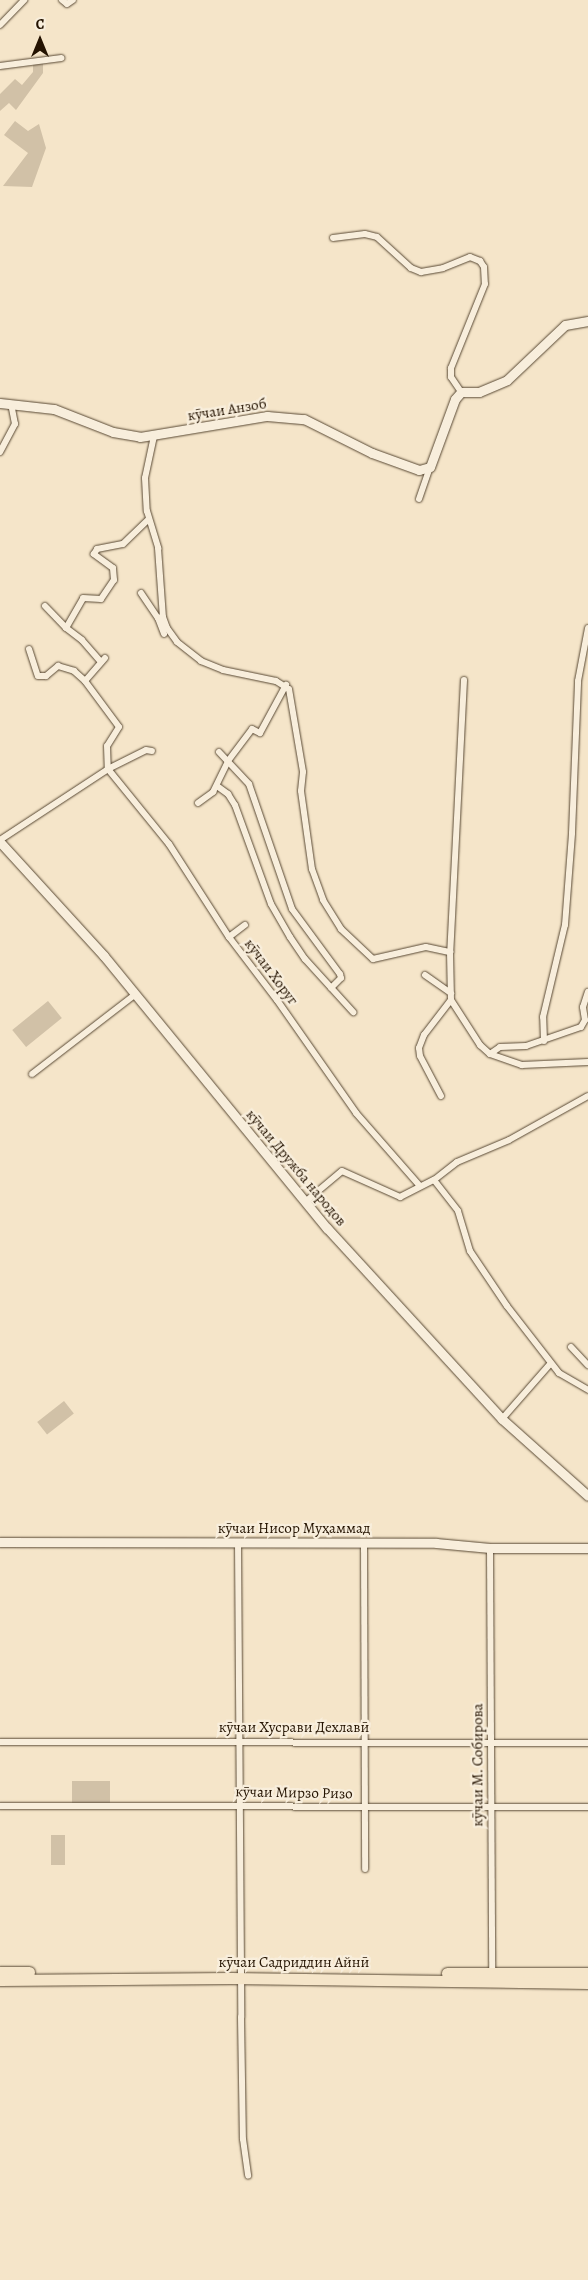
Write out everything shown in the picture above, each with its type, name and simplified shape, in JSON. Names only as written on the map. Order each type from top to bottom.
[{"type":"highway","name":"кӯчаи Садриддин Айнӣ","points":[[0,1972],[492,1977],[588,1973]]},
{"type":"highway","name":"кӯчаи Садриддин Айнӣ","points":[[0,1980],[241,1975]]},
{"type":"highway","name":"кӯчаи Садриддин Айнӣ","points":[[492,1977],[588,1983]]},
{"type":"street","points":[[0,25],[24,0]]},
{"type":"street","points":[[62,0],[67,4],[73,0]]},
{"type":"street","points":[[0,66],[61,58]]},
{"type":"street","points":[[333,238],[365,234],[377,237],[411,268],[421,272],[443,268],[470,257],[480,260],[484,267],[485,284],[452,368],[452,377],[461,392]]},
{"type":"street","points":[[419,499],[455,399],[461,392],[479,392],[507,380],[566,326],[588,321]]},
{"type":"street","name":"кӯчаи Анзоб","points":[[0,403],[54,409],[113,432],[154,436],[238,420],[290,417],[329,430],[372,454],[413,470],[430,467]]},
{"type":"street","points":[[0,452],[15,424],[11,404]]},
{"type":"street","points":[[154,436],[145,478],[148,520],[158,548],[160,617],[164,634]]},
{"type":"street","points":[[66,628],[83,598],[101,599],[114,580],[112,568],[94,554],[97,549],[123,544],[148,520]]},
{"type":"street","points":[[142,593],[177,642],[201,661],[286,685],[292,696],[297,727],[303,772],[301,790],[312,869],[324,900],[341,929],[373,959],[426,947],[450,952]]},
{"type":"street","points":[[45,606],[66,628],[103,660],[85,681]]},
{"type":"street","points":[[544,1041],[543,1017],[565,925],[572,834],[577,693],[588,628]]},
{"type":"street","points":[[29,649],[38,676],[46,676],[58,666],[74,671],[85,681],[119,727],[107,746],[108,769]]},
{"type":"street","points":[[441,1096],[420,1056],[419,1048],[424,1035],[451,997],[450,952],[464,680]]},
{"type":"street","points":[[198,803],[217,786],[228,761],[252,728],[260,734],[286,685]]},
{"type":"street","points":[[0,841],[108,769],[146,750],[152,751]]},
{"type":"street","points":[[219,752],[249,784],[296,917],[340,974],[339,981],[331,988]]},
{"type":"street","name":"кӯчаи Хоруг","points":[[108,769],[169,844],[229,937],[278,1000],[356,1113],[420,1186]]},
{"type":"street","points":[[217,786],[228,794],[235,805],[246,842],[280,921],[305,959],[353,1012]]},
{"type":"street","name":"кӯчаи Дружба народов","points":[[0,841],[136,994],[305,1202],[502,1419],[588,1496]]},
{"type":"street","points":[[229,937],[246,925]]},
{"type":"street","points":[[424,975],[451,997],[480,1045],[490,1054],[522,1065],[588,1062]]},
{"type":"street","points":[[490,1054],[500,1047],[526,1046],[581,1027],[585,1020],[583,1007],[588,992]]},
{"type":"street","points":[[32,1074],[136,994]]},
{"type":"street","points":[[305,1202],[342,1171],[400,1197],[434,1180],[457,1162],[509,1140],[588,1096]]},
{"type":"street","points":[[434,1180],[458,1211],[470,1251],[551,1364],[562,1376],[588,1390]]},
{"type":"street","points":[[571,1347],[588,1366]]},
{"type":"street","points":[[502,1419],[551,1364]]},
{"type":"street","name":"кӯчаи Нисор Муҳаммад","points":[[0,1542],[436,1543],[490,1548],[588,1548]]},
{"type":"street","points":[[238,1542],[241,1975],[244,2139],[248,2176]]},
{"type":"street","points":[[364,1543],[365,1869]]},
{"type":"street","name":"кӯчаи М. Собирова","points":[[490,1548],[492,1977]]},
{"type":"street","name":"кӯчаи Хусрави Дехлавӣ","points":[[0,1742],[364,1741],[588,1743]]},
{"type":"street","name":"кӯчаи Мирзо Ризо","points":[[0,1806],[588,1807]]},
{"type":"shaded area","points":[[33,64],[43,64],[43,73],[16,110],[9,103],[0,111],[0,94],[15,79],[22,85],[33,72]]},
{"type":"shaded area","points":[[15,121],[28,131],[39,124],[46,148],[32,187],[3,186],[28,153],[4,135]]},
{"type":"shaded area","points":[[48,1001],[62,1018],[26,1047],[12,1030]]},
{"type":"shaded area","points":[[64,1401],[74,1414],[47,1435],[37,1422]]},
{"type":"shaded area","points":[[72,1781],[110,1781],[110,1804],[72,1804]]},
{"type":"shaded area","points":[[51,1835],[65,1835],[65,1865],[51,1865]]}]
